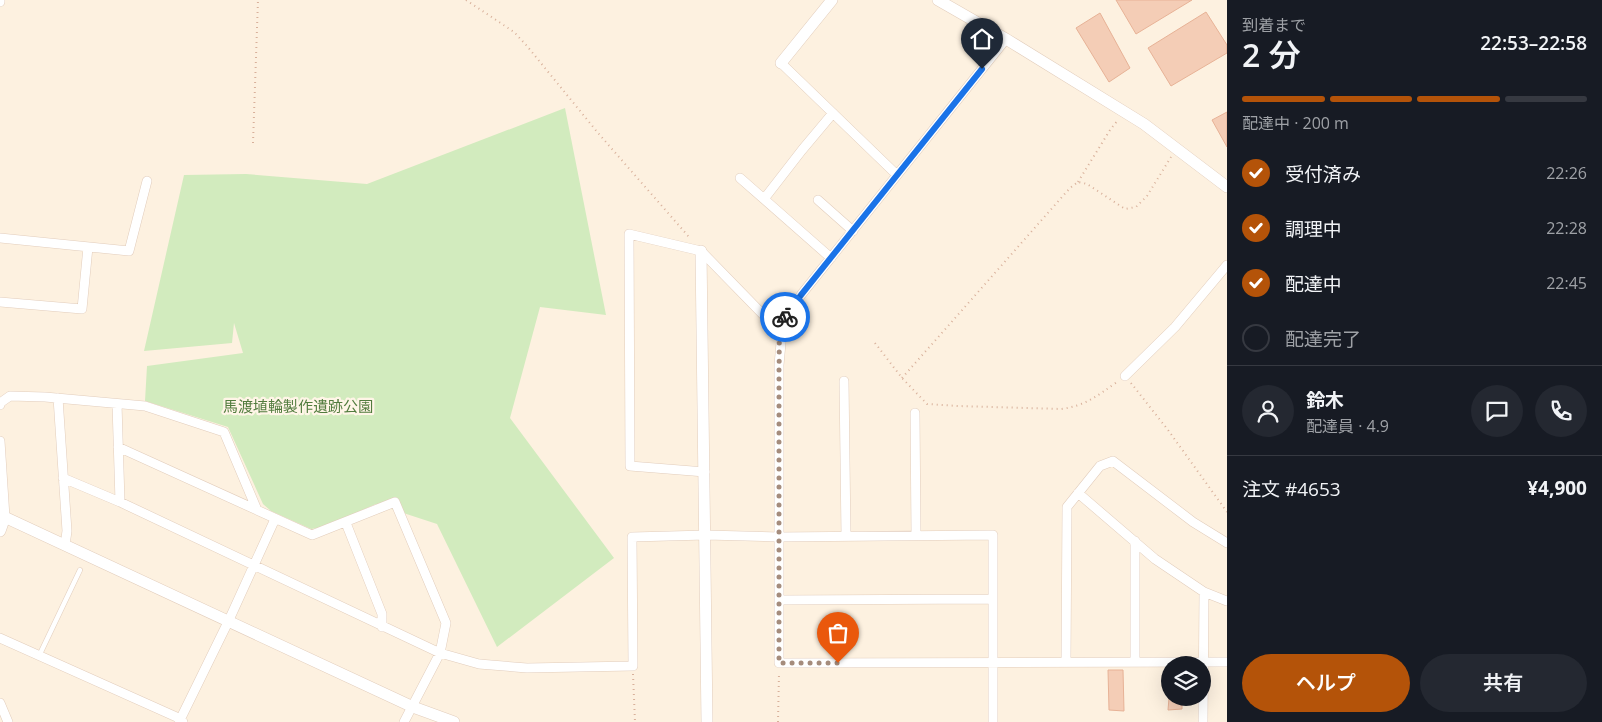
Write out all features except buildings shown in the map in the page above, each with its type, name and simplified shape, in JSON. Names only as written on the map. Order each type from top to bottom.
[{"type":"street","points":[[832,0],[782,63],[897,175]]},
{"type":"street","points":[[938,0],[1006,38],[1144,124],[1227,187]]},
{"type":"street","points":[[1006,38],[783,321],[779,365],[779,663],[1161,662]]},
{"type":"street","points":[[764,199],[833,113]]},
{"type":"street","points":[[740,178],[831,258]]},
{"type":"street","points":[[0,238],[129,251],[147,181]]},
{"type":"street","points":[[818,200],[853,231]]},
{"type":"street","points":[[705,472],[630,466],[629,234],[701,251],[781,333]]},
{"type":"street","points":[[0,302],[82,309],[88,247]]},
{"type":"street","points":[[701,251],[708,722]]},
{"type":"street","points":[[1126,376],[1175,327],[1227,265]]},
{"type":"street","points":[[844,381],[846,536]]},
{"type":"street","points":[[0,405],[10,396],[58,398],[145,406],[224,432],[257,510]]},
{"type":"street","points":[[58,398],[66,531],[65,545]]},
{"type":"street","points":[[117,404],[120,502]]},
{"type":"street","points":[[915,413],[916,535]]},
{"type":"street","points":[[0,441],[2,516],[0,531]]},
{"type":"street","points":[[118,447],[312,535],[395,502],[446,623],[440,653],[404,722]]},
{"type":"street","points":[[1066,662],[1067,506],[1100,466],[1114,461],[1192,522],[1227,543]]},
{"type":"street","points":[[63,478],[120,502],[254,564],[382,627],[440,653],[479,664],[526,668],[633,666],[632,537],[706,535],[778,537],[993,535],[993,722]]},
{"type":"street","points":[[1078,493],[1155,559],[1204,592],[1227,601]]},
{"type":"street","points":[[2,516],[413,707],[454,722]]},
{"type":"street","points":[[0,638],[181,721],[275,519]]},
{"type":"street","points":[[346,523],[382,614],[382,627]]},
{"type":"street","points":[[1135,541],[1136,662]]},
{"type":"street","points":[[1203,656],[1204,592]]},
{"type":"street","points":[[780,600],[992,599]]},
{"type":"street","points":[[1211,662],[1227,662]]},
{"type":"street","points":[[0,703],[8,722]]},
{"type":"street","points":[[1203,706],[1203,722]]},
{"type":"lane","points":[[39,656],[80,570]]},
{"type":"path","points":[[253,143],[258,0]]},
{"type":"path","points":[[466,0],[514,32],[688,237]]},
{"type":"path","points":[[902,378],[1070,188],[1078,182],[1110,130],[1124,112]]},
{"type":"path","points":[[1078,182],[1087,184],[1125,209],[1136,207],[1146,196],[1176,148]]},
{"type":"path","points":[[875,343],[902,378],[927,404],[1060,410],[1076,408],[1126,376],[1168,430],[1227,512]]},
{"type":"path","points":[[778,722],[779,663]]},
{"type":"path","points":[[633,666],[635,722]]},
{"type":"green space","name":"馬渡埴輪製作遺跡公園","points":[[565,108],[606,315],[540,307],[510,418],[614,558],[497,647],[437,524],[376,504],[324,527],[311,529],[271,511],[263,504],[228,427],[145,401],[147,366],[243,353],[234,323],[232,343],[144,351],[184,175],[246,174],[367,184]]},
{"type":"way so far","points":[[785,317],[781,333],[779,365],[779,663],[838,663]]},
{"type":"route","points":[[785,317],[982,69]]}]
